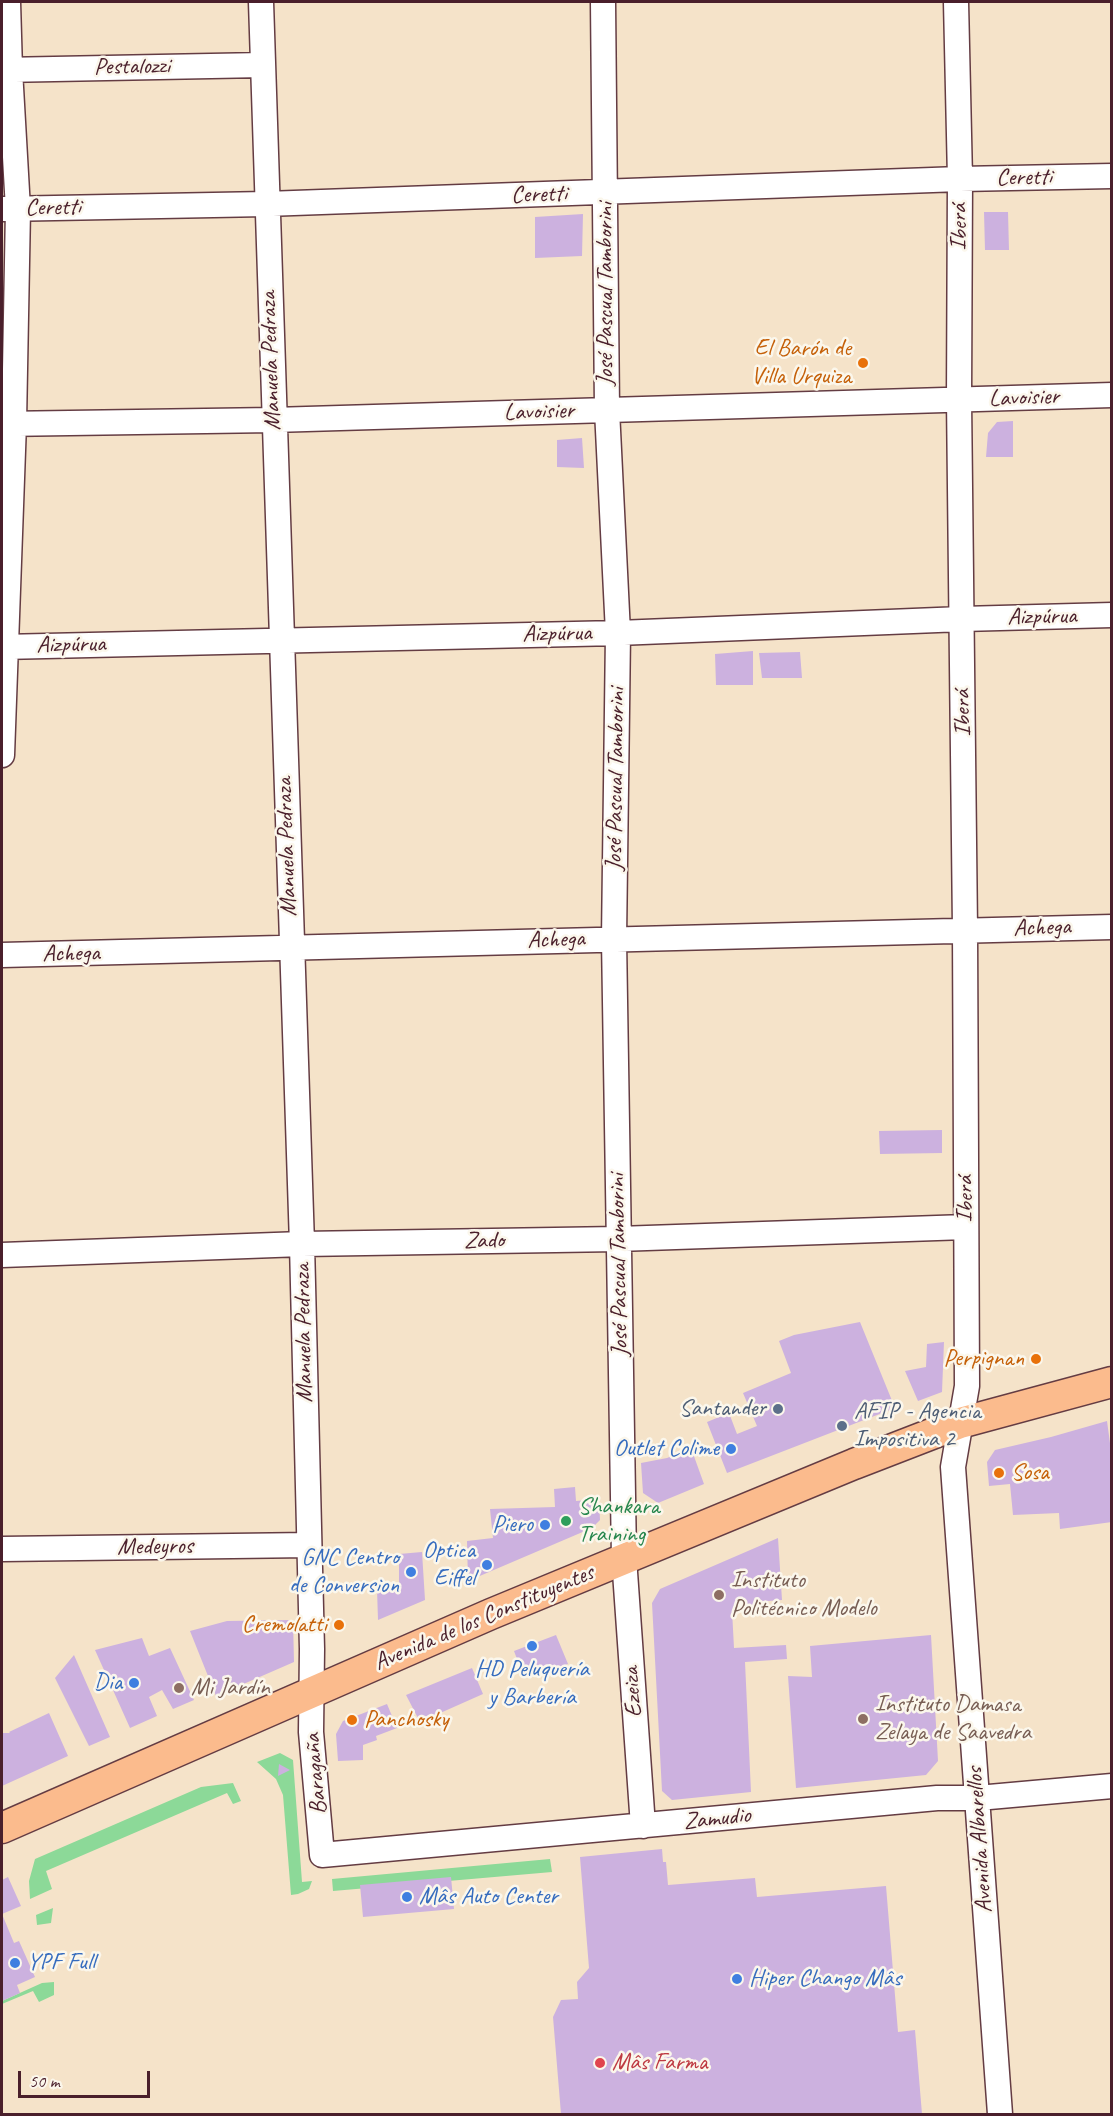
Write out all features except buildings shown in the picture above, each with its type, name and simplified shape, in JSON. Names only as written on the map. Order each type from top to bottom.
[{"type":"main road","name":"Avenida de los Constituyentes","points":[[2,1828],[491,1614],[854,1464],[960,1423],[1112,1382]]},
{"type":"street","points":[[2,755],[10,209],[6,70],[8,2]]},
{"type":"street","name":"Manuela Pedraza","points":[[261,2],[302,1244],[312,1693]]},
{"type":"street","name":"José Pascual Tamborini","points":[[603,2],[607,410],[618,633],[614,939],[624,1558]]},
{"type":"street","name":"Iberá","points":[[956,2],[960,179],[959,399],[967,1386],[960,1423]]},
{"type":"street","name":"Pestalozzi","points":[[6,70],[263,65]]},
{"type":"street","name":"Ceretti","points":[[10,209],[266,204],[960,179],[1112,176]]},
{"type":"street","name":"Lavoisier","points":[[8,424],[273,420],[1112,395]]},
{"type":"street","name":"Aizpúrua","points":[[4,647],[618,633],[1112,615]]},
{"type":"street","name":"Achega","points":[[2,955],[1112,927]]},
{"type":"street","name":"Zado","points":[[2,1255],[302,1244],[618,1239],[966,1227]]},
{"type":"street","name":"Avenida Albarellos","points":[[960,1423],[953,1467],[1000,2115]]},
{"type":"street","name":"Medeyros","points":[[2,1549],[309,1545]]},
{"type":"street","name":"Ezeiza","points":[[624,1558],[643,1826]]},
{"type":"street","name":"Baragaña","points":[[312,1693],[312,1732],[322,1855]]},
{"type":"street","name":"Zamudio","points":[[322,1855],[937,1798],[978,1798],[1112,1786]]},
{"type":"green space","points":[[280,1753],[293,1760],[302,1882],[312,1881],[309,1889],[291,1895],[283,1795],[276,1779],[257,1762]]},
{"type":"green space","points":[[233,1783],[241,1801],[233,1804],[227,1793],[46,1871],[52,1889],[30,1899],[29,1881],[35,1859],[201,1787]]},
{"type":"green space","points":[[550,1859],[552,1872],[333,1891],[332,1879]]},
{"type":"green space","points":[[53,1908],[51,1923],[37,1925],[36,1915]]},
{"type":"green space","points":[[54,1982],[54,1995],[39,2002],[33,1991],[2,2004],[2,2001],[42,1983]]},
{"type":"place","name":"El Barón de Villa Urquiza","points":[[863,363]]},
{"type":"place","name":"Perpignan","points":[[1036,1359]]},
{"type":"place","name":"Santander","points":[[778,1409]]},
{"type":"place","name":"AFIP - Agencia Impositiva 2","points":[[842,1426]]},
{"type":"place","name":"Outlet Colime","points":[[731,1449]]},
{"type":"place","name":"Sosa","points":[[999,1473]]},
{"type":"place","name":"Shankara Training","points":[[566,1521]]},
{"type":"place","name":"Piero","points":[[545,1525]]},
{"type":"place","name":"Optica Eiffel","points":[[487,1565]]},
{"type":"place","name":"GNC Centro de Conversion","points":[[411,1572]]},
{"type":"place","name":"Instituto Politécnico Modelo","points":[[719,1595]]},
{"type":"place","name":"Cremolatti","points":[[339,1625]]},
{"type":"place","name":"HD Peluquería y Barbería","points":[[532,1646]]},
{"type":"place","name":"Dia","points":[[134,1683]]},
{"type":"place","name":"Mi Jardín","points":[[179,1688]]},
{"type":"place","name":"Instituto Damasa Zelaya de Saavedra","points":[[863,1719]]},
{"type":"place","name":"Panchosky","points":[[352,1720]]},
{"type":"place","name":"Mâs Auto Center","points":[[407,1897]]},
{"type":"place","name":"YPF Full","points":[[15,1963]]},
{"type":"place","name":"Hiper Chango Mâs","points":[[737,1979]]},
{"type":"place","name":"Mâs Farma","points":[[600,2063]]}]
